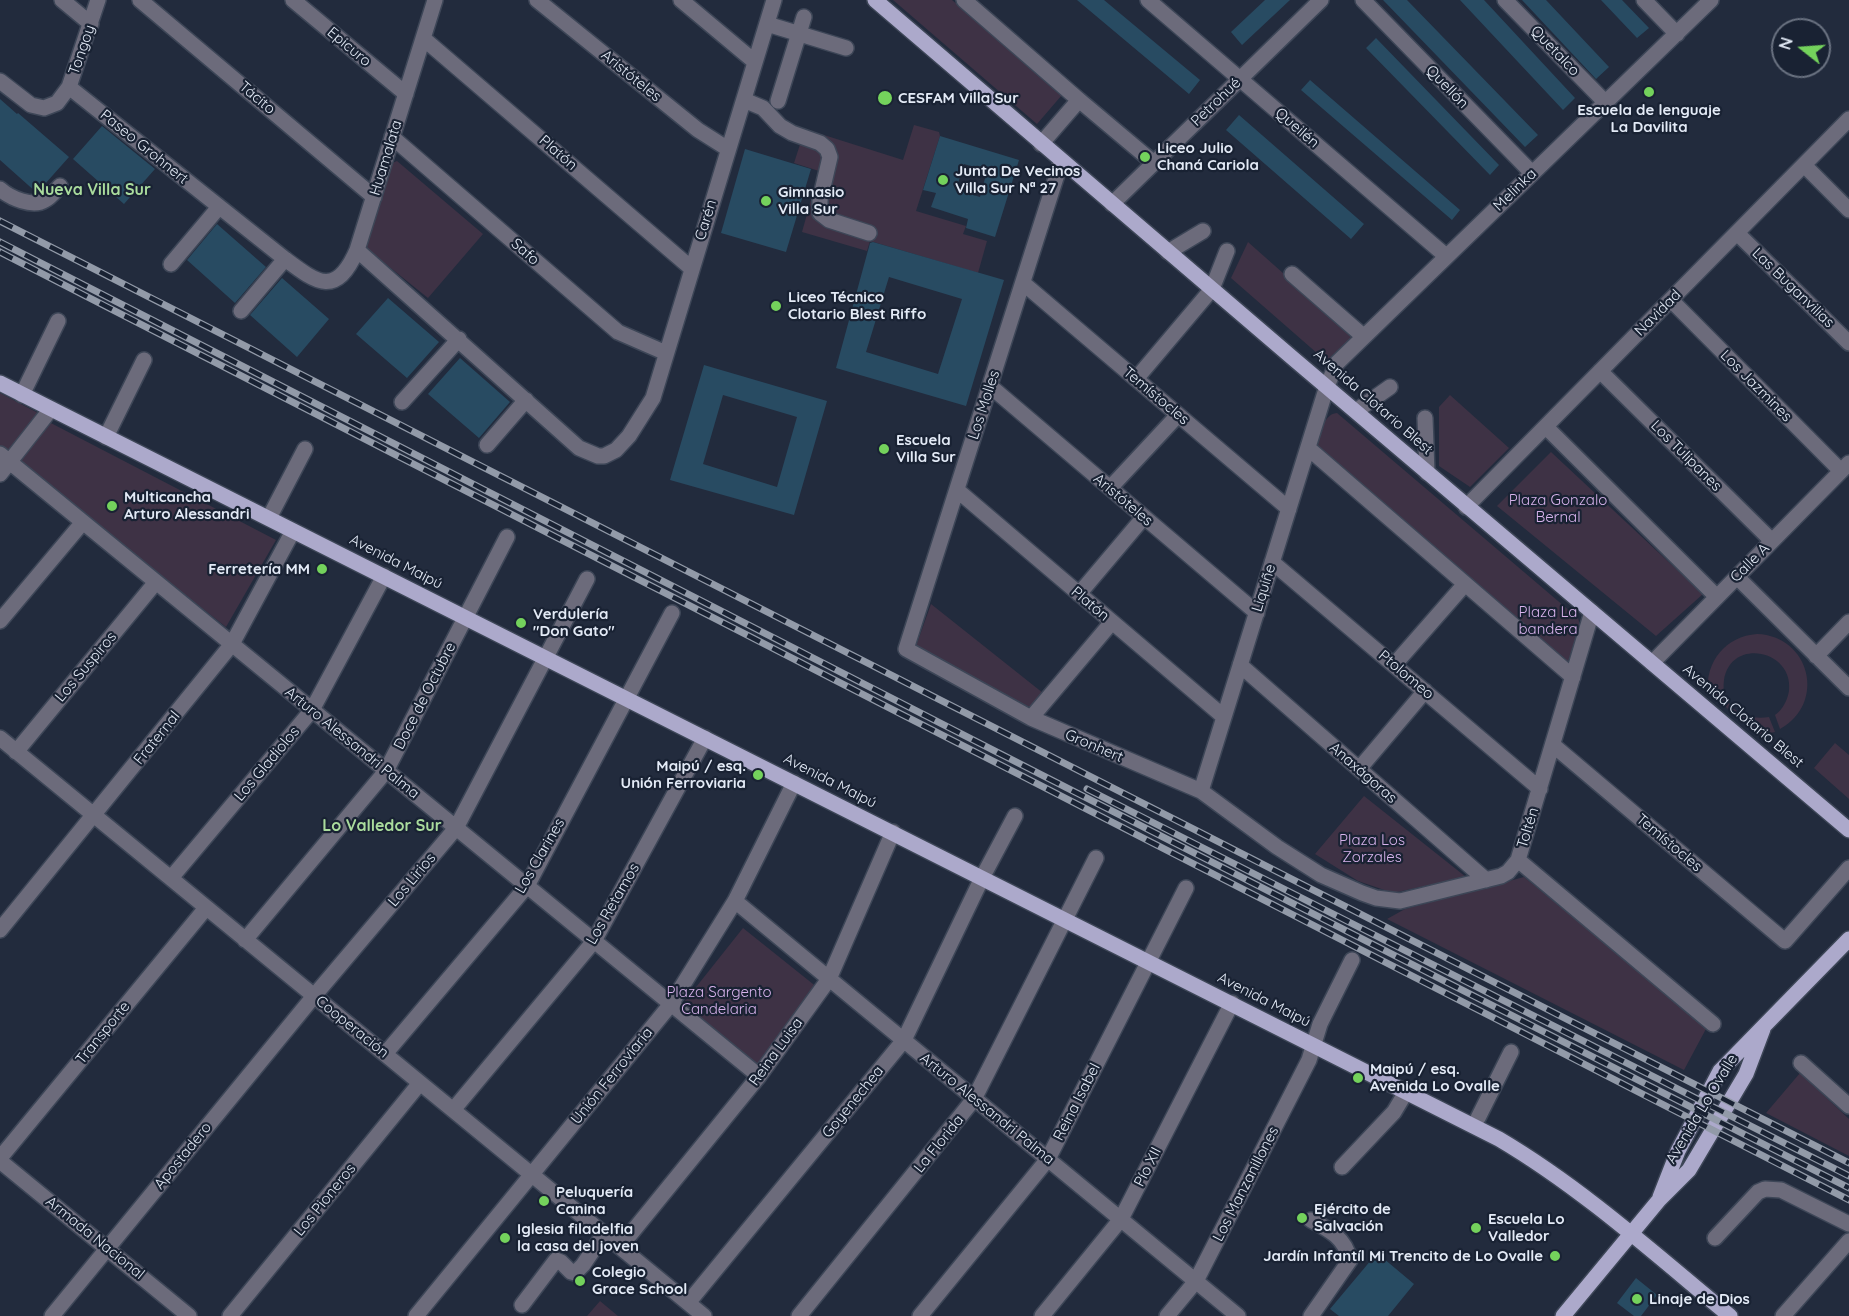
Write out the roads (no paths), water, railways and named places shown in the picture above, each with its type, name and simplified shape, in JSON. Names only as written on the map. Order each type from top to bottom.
[{"type":"main road","name":"Avenida Clotario Blest","points":[[875,0],[1061,162],[1849,830]]},
{"type":"main road","name":"Avenida Maipú","points":[[0,384],[1499,1139],[1530,1157],[1630,1234],[1730,1316]]},
{"type":"main road","name":"Avenida Lo Ovalle","points":[[1659,1200],[1678,1151],[1711,1085],[1730,1060],[1849,939]]},
{"type":"main road","name":"Avenida Lo Ovalle","points":[[1563,1316],[1630,1234],[1695,1161],[1746,1074],[1763,1029]]},
{"type":"street","points":[[62,0],[91,24]]},
{"type":"street","name":"Tongoy","points":[[66,92],[98,0]]},
{"type":"street","name":"Tácito","points":[[140,0],[374,196]]},
{"type":"street","name":"Epicuro","points":[[293,0],[406,94]]},
{"type":"street","name":"Huamalata","points":[[306,275],[319,281],[335,280],[345,272],[357,250],[435,0]]},
{"type":"street","name":"Aristóteles","points":[[537,0],[698,130],[728,149]]},
{"type":"street","points":[[681,0],[755,62]]},
{"type":"street","name":"Carén","points":[[526,400],[579,448],[592,455],[604,456],[611,454],[622,445],[653,398],[774,0]]},
{"type":"street","points":[[964,0],[1154,163]]},
{"type":"street","name":"Queilén","points":[[1148,0],[1446,256]]},
{"type":"street","name":"Petrohué","points":[[1112,204],[1321,0]]},
{"type":"street","name":"Quellón","points":[[1363,0],[1532,173]]},
{"type":"street","name":"Quetalco","points":[[1505,0],[1605,102]]},
{"type":"street","points":[[1644,0],[1677,34]]},
{"type":"street","name":"Melinka","points":[[1327,386],[1338,363],[1363,336],[1711,0]]},
{"type":"street","points":[[778,101],[804,17]]},
{"type":"street","points":[[767,24],[846,48]]},
{"type":"street","name":"Platón","points":[[424,39],[691,268]]},
{"type":"street","points":[[0,81],[26,102],[37,107],[51,106],[66,92]]},
{"type":"street","name":"Paseo Grohnert","points":[[66,92],[306,275]]},
{"type":"street","points":[[744,100],[763,108],[780,126],[820,143],[827,149],[830,158],[820,200],[820,213],[829,220],[869,233]]},
{"type":"street","points":[[1041,144],[1079,100]]},
{"type":"street","name":"Navidad","points":[[1466,507],[1849,120]]},
{"type":"street","name":"Safo","points":[[392,137],[618,332],[666,353]]},
{"type":"street","name":"Los Molles","points":[[906,649],[1061,162]]},
{"type":"street","points":[[1804,165],[1849,210]]},
{"type":"street","points":[[0,189],[18,199],[32,203],[44,201],[60,186]]},
{"type":"street","points":[[171,264],[219,207]]},
{"type":"street","points":[[1168,252],[1203,231]]},
{"type":"street","name":"Las Buganvilias","points":[[1737,233],[1849,343]]},
{"type":"street","points":[[357,250],[526,400],[487,445]]},
{"type":"street","points":[[1136,379],[1212,289],[1227,251]]},
{"type":"street","points":[[241,311],[285,259]]},
{"type":"street","points":[[1292,274],[1363,336]]},
{"type":"street","name":"Temístocles","points":[[1023,283],[1289,509]]},
{"type":"street","name":"Los Jazmines","points":[[1671,300],[1845,467]]},
{"type":"street","points":[[22,395],[58,321]]},
{"type":"street","points":[[402,402],[459,339]]},
{"type":"street","points":[[106,437],[144,360]]},
{"type":"street","name":"Los Tulipanes","points":[[1600,371],[1772,541]]},
{"type":"street","name":"Aristóteles","points":[[990,386],[1257,613]]},
{"type":"street","name":"Liquiñe","points":[[1201,791],[1327,386]]},
{"type":"street","points":[[1356,411],[1390,387]]},
{"type":"street","points":[[3,464],[51,409]]},
{"type":"street","points":[[1110,488],[1178,415]]},
{"type":"street","points":[[1425,418],[1427,473]]},
{"type":"street","points":[[1546,426],[1717,597]]},
{"type":"street","points":[[1308,448],[1573,678]]},
{"type":"street","points":[[269,518],[305,449]]},
{"type":"street","name":"Arturo Alessandri Palma","points":[[3,464],[83,522],[759,1076]]},
{"type":"street","name":"Calle A","points":[[1652,663],[1845,467]]},
{"type":"street","name":"Platón","points":[[957,490],[1224,717]]},
{"type":"street","points":[[1079,594],[1144,517]]},
{"type":"street","points":[[0,621],[83,522]]},
{"type":"street","name":"Fraternal","points":[[0,930],[232,644],[293,531]]},
{"type":"street","name":"Doce de Octubre","points":[[245,940],[386,771],[507,537]]},
{"type":"street","name":"Ptolomeo","points":[[1272,562],[1540,789]]},
{"type":"street","name":"Los Gladiolos","points":[[171,878],[312,710],[384,576]]},
{"type":"street","points":[[1737,577],[1849,688]]},
{"type":"street","name":"Los Lirios","points":[[314,996],[456,828],[587,579]]},
{"type":"street","name":"Los Suspiros","points":[[16,752],[156,582]]},
{"type":"street","points":[[1394,665],[1465,584]]},
{"type":"street","name":"Toltén","points":[[1277,847],[1321,875],[1362,893],[1388,901],[1400,901],[1486,880],[1508,872],[1518,860],[1592,612]]},
{"type":"street","name":"Los Clarines","points":[[385,1054],[527,886],[672,613]]},
{"type":"street","points":[[1031,718],[1112,622]]},
{"type":"street","points":[[1816,656],[1849,622]]},
{"type":"street","name":"Gronhert","points":[[906,649],[1031,718],[1201,791],[1277,847]]},
{"type":"street","name":"Anaxágoras","points":[[1240,665],[1486,880]]},
{"type":"street","points":[[1359,769],[1425,691]]},
{"type":"street","name":"Cooperación","points":[[0,738],[704,1316]]},
{"type":"street","name":"Los Retamos","points":[[453,1110],[594,941],[705,738]]},
{"type":"street","name":"Temístocles","points":[[1552,745],[1785,941],[1849,868]]},
{"type":"street","name":"Unión Ferroviaria","points":[[416,1316],[670,1004],[735,901],[794,783]]},
{"type":"street","name":"Goyenechea","points":[[688,1303],[903,1040],[1015,816]]},
{"type":"street","name":"Reina Luisa","points":[[620,1247],[759,1076],[829,979],[893,832]]},
{"type":"street","name":"La Florida","points":[[799,1316],[975,1099],[1096,858]]},
{"type":"street","points":[[1518,860],[1713,1024]]},
{"type":"street","name":"Reina Isabel","points":[[920,1316],[1048,1159],[1186,888]]},
{"type":"street","name":"Arturo Alessandri Palma","points":[[735,901],[1239,1316]]},
{"type":"street","name":"Transporte","points":[[0,1159],[206,908]]},
{"type":"street","name":"Los Manzanillones","points":[[1167,1316],[1196,1281],[1315,1045],[1320,1024],[1352,960]]},
{"type":"street","name":"Apostadero","points":[[52,1316],[314,996]]},
{"type":"street","name":"Pío XII","points":[[1042,1316],[1121,1219],[1232,1003]]},
{"type":"street","points":[[1478,1118],[1511,1052]]},
{"type":"street","points":[[1801,1063],[1849,1106]]},
{"type":"street","name":"Los Pioneros","points":[[230,1316],[420,1083]]},
{"type":"street","points":[[1342,1167],[1394,1112],[1407,1092]]},
{"type":"street","name":"Armada Nacional","points":[[0,1159],[189,1316]]},
{"type":"street","points":[[1715,1239],[1758,1192],[1765,1189],[1781,1190],[1849,1224]]},
{"type":"street","points":[[1311,1220],[1342,1239],[1348,1249],[1350,1260],[1311,1316]]},
{"type":"street","points":[[522,1305],[556,1260],[575,1273],[604,1234]]},
{"type":"street","points":[[1783,1316],[1849,1241]]},
{"type":"railway","points":[[0,221],[1849,1163]]},
{"type":"railway","points":[[0,242],[1849,1188]]},
{"type":"railway","points":[[0,252],[1849,1200]]},
{"type":"railway","points":[[1087,789],[1849,1176]]},
{"type":"place","name":"Escuela de lenguaje La Davilita","points":[[1649,92]]},
{"type":"place","name":"CESFAM Villa Sur","points":[[885,98]]},
{"type":"place","name":"Liceo Julio Chaná Cariola","points":[[1145,157]]},
{"type":"place","name":"Junta De Vecinos Villa Sur Nª 27","points":[[943,180]]},
{"type":"place","name":"Gimnasio Villa Sur","points":[[766,201]]},
{"type":"place","name":"Liceo Técnico Clotario Blest Riffo","points":[[776,306]]},
{"type":"place","name":"Escuela Villa Sur","points":[[884,449]]},
{"type":"place","name":"Multicancha Arturo Alessandri","points":[[112,506]]},
{"type":"place","name":"Ferretería MM","points":[[322,569]]},
{"type":"place","name":"Verdulería \"Don Gato\"","points":[[521,623]]},
{"type":"place","name":"Maipú / esq. Unión Ferroviaria","points":[[758,775]]},
{"type":"place","name":"Maipú / esq. Avenida Lo Ovalle","points":[[1358,1078]]},
{"type":"place","name":"Peluquería Canina","points":[[544,1201]]},
{"type":"place","name":"Ejército de Salvación","points":[[1302,1218]]},
{"type":"place","name":"Escuela Lo Valledor","points":[[1476,1228]]},
{"type":"place","name":"Iglesia filadelfia la casa del joven","points":[[505,1238]]},
{"type":"place","name":"Jardín Infantíl Mi Trencito de Lo Ovalle","points":[[1555,1256]]},
{"type":"place","name":"Colegio Grace School","points":[[580,1281]]},
{"type":"place","name":"Linaje de Dios","points":[[1637,1299]]},
{"type":"district","name":"Nueva Villa Sur","points":[[92,190]]},
{"type":"district","name":"Lo Valledor Sur","points":[[382,826]]},
{"type":"park label","name":"Plaza Gonzalo Bernal","points":[[1558,508]]},
{"type":"park label","name":"Plaza La bandera","points":[[1548,620]]},
{"type":"park label","name":"Plaza Los Zorzales","points":[[1372,848]]},
{"type":"park label","name":"Plaza Sargento Candelaria","points":[[719,1000]]}]
